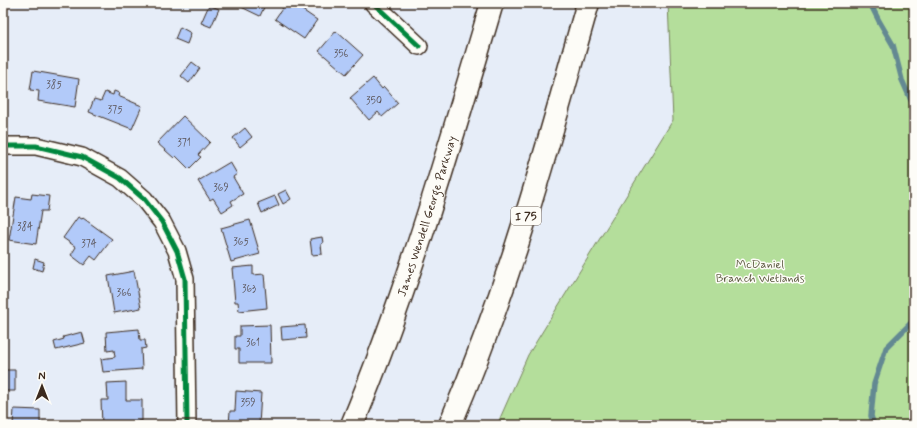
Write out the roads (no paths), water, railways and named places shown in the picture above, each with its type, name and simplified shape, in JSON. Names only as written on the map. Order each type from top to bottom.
[{"type":"highway","name":"James Wendell George Parkway","points":[[352,425],[371,378],[412,264],[492,3]]},
{"type":"highway","name":"I 75","points":[[450,425],[490,325],[522,229],[588,3]]},
{"type":"street","points":[[373,3],[419,46]]},
{"type":"street","points":[[3,146],[36,146],[82,157],[120,178],[144,199],[162,222],[177,251],[186,279],[187,425]]},
{"type":"waterway","points":[[870,3],[893,45],[902,80],[914,107]]},
{"type":"waterway","points":[[874,425],[871,416],[874,384],[886,348],[914,320]]},
{"type":"park label","name":"McDaniel Branch Wetlands","points":[[760,271]]}]
